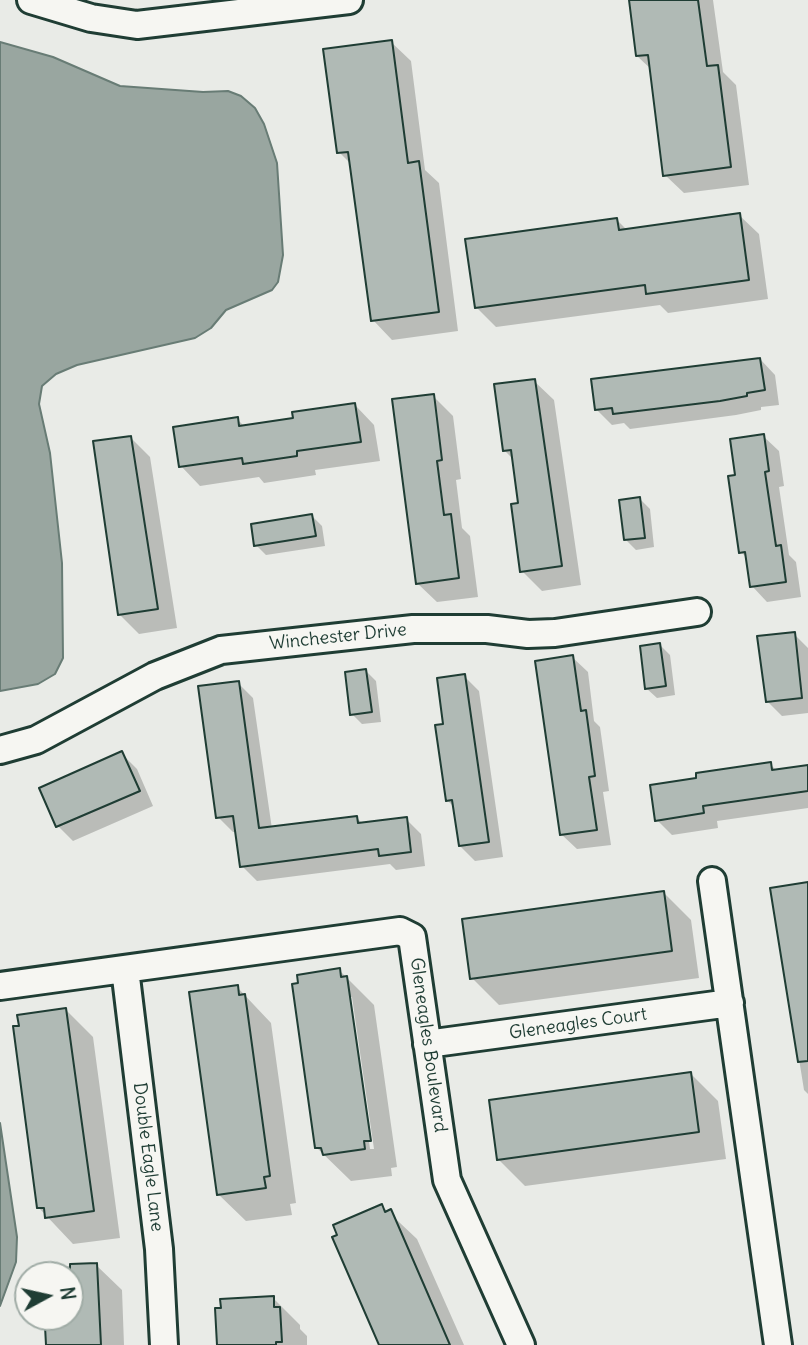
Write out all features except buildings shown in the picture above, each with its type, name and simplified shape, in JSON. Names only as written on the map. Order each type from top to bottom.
[{"type":"street","points":[[31,0],[91,18],[137,26],[349,0]]},
{"type":"street","name":"Winchester Drive","points":[[0,750],[36,740],[155,676],[221,650],[413,629],[488,629],[528,634],[555,633],[697,612]]},
{"type":"street","points":[[712,881],[778,1345]]},
{"type":"street","name":"Gleneagles Boulevard","points":[[0,986],[400,931],[412,937],[447,1180],[521,1345]]},
{"type":"street","name":"Double Eagle Lane","points":[[125,969],[159,1249],[164,1345]]},
{"type":"street","name":"Gleneagles Court","points":[[427,1044],[730,1003]]},
{"type":"shaded area","points":[[0,42],[53,57],[120,86],[203,92],[228,91],[241,96],[255,108],[264,124],[277,163],[283,255],[278,282],[272,290],[226,310],[211,328],[195,338],[77,365],[56,374],[42,386],[39,404],[50,453],[62,563],[63,658],[55,674],[38,684],[0,691]]},
{"type":"shaded area","points":[[0,1123],[17,1237],[16,1261],[0,1306]]}]
